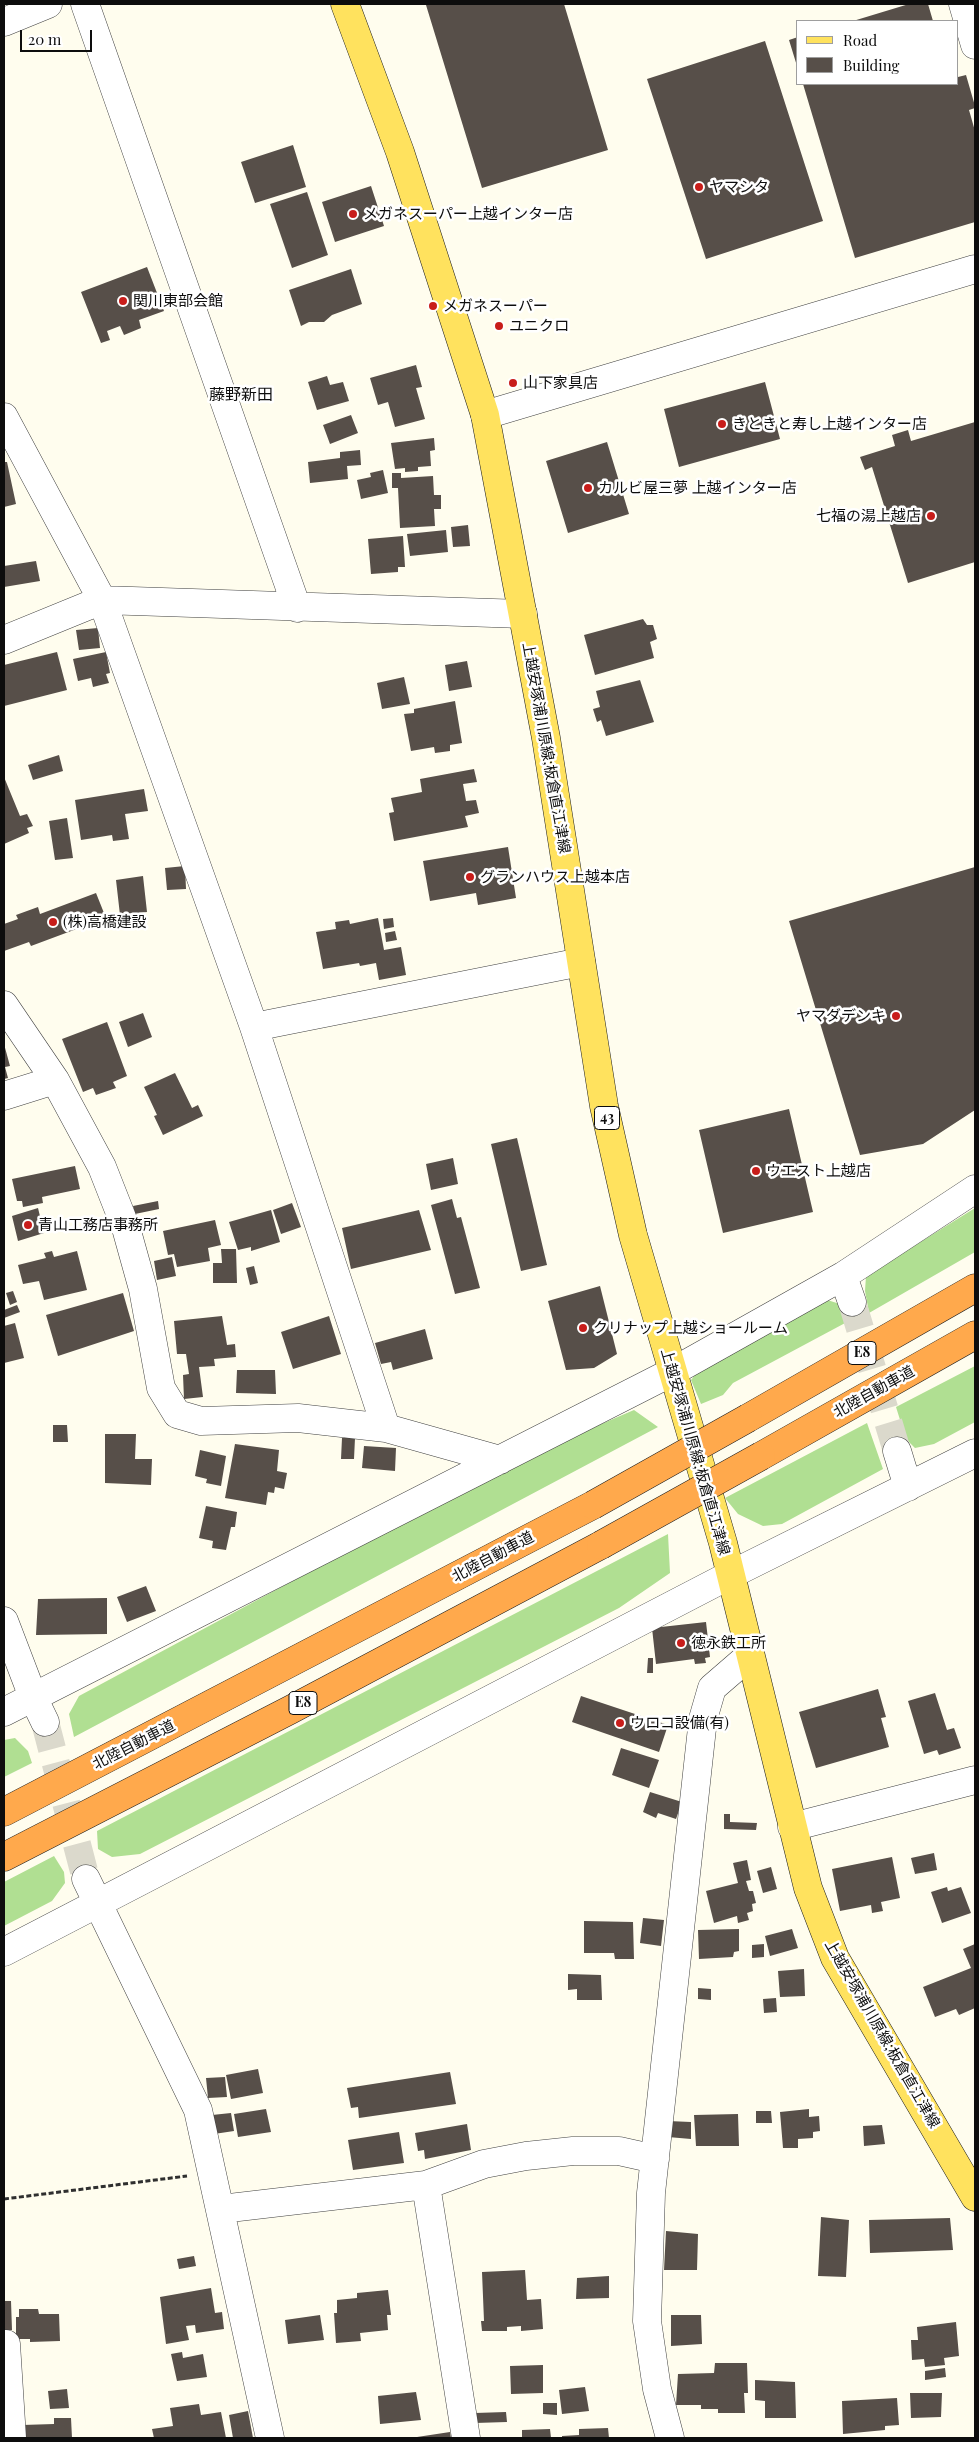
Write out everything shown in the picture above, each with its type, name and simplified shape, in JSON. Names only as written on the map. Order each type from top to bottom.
[{"type":"highway","name":"北陸自動車道","points":[[4,1812],[593,1505],[975,1288]]},
{"type":"highway","name":"北陸自動車道","points":[[4,1857],[290,1710],[601,1545],[975,1335]]},
{"type":"main road","name":"上越安塚浦川原線;板倉直江津線","points":[[346,4],[400,152],[485,415],[547,748],[606,1115],[633,1235],[730,1575],[808,1888],[835,1958],[975,2198]]},
{"type":"street","points":[[4,22],[48,4]]},
{"type":"street","points":[[85,4],[296,608]]},
{"type":"street","points":[[963,4],[975,45]]},
{"type":"street","points":[[485,415],[975,269]]},
{"type":"street","points":[[4,417],[102,600],[254,1027],[386,1428]]},
{"type":"street","points":[[4,640],[102,600],[296,608],[523,614]]},
{"type":"street","points":[[254,1027],[581,962]]},
{"type":"street","points":[[4,1005],[55,1080],[102,1167],[126,1228],[143,1289],[161,1388],[177,1414],[201,1421],[298,1418],[386,1428],[500,1460]]},
{"type":"street","points":[[4,1096],[55,1080]]},
{"type":"street","points":[[4,1712],[672,1372],[843,1276],[975,1189]]},
{"type":"street","points":[[843,1276],[852,1302]]},
{"type":"street","points":[[897,1451],[908,1487]]},
{"type":"street","points":[[4,1952],[730,1575],[975,1453]]},
{"type":"street","points":[[4,1621],[32,1697],[45,1722]]},
{"type":"street","points":[[670,2438],[650,2355],[647,2321],[651,2193],[703,1719],[712,1688],[749,1656]]},
{"type":"street","points":[[792,1827],[975,1780]]},
{"type":"street","points":[[86,1879],[198,2110],[270,2438]]},
{"type":"street","points":[[221,2209],[426,2185],[484,2164],[526,2156],[572,2151],[619,2151],[655,2159]]},
{"type":"street","points":[[426,2185],[466,2438]]},
{"type":"street","points":[[6,2344],[9,2427]]},
{"type":"path","points":[[4,2199],[113,2187],[212,2172]]},
{"type":"green space","points":[[975,1208],[975,1252],[869,1313],[865,1291],[866,1276]]},
{"type":"green space","points":[[824,1299],[840,1304],[847,1322],[733,1383],[723,1395],[701,1404],[691,1380],[699,1370]]},
{"type":"green space","points":[[975,1366],[975,1422],[934,1444],[915,1448],[906,1439],[896,1407]]},
{"type":"green space","points":[[634,1410],[658,1427],[74,1737],[69,1714],[79,1696],[350,1550],[578,1434]]},
{"type":"green space","points":[[867,1423],[883,1469],[782,1524],[763,1526],[738,1514],[725,1498]]},
{"type":"green space","points":[[668,1534],[670,1573],[619,1608],[140,1854],[112,1857],[98,1849],[97,1831]]},
{"type":"green space","points":[[15,1738],[28,1751],[32,1763],[4,1777],[4,1740]]},
{"type":"green space","points":[[54,1856],[64,1872],[65,1883],[52,1901],[4,1926],[4,1882]]},
{"type":"building","points":[[564,4],[608,150],[482,188],[426,5]]},
{"type":"building","points":[[909,4],[928,4],[933,20],[856,20]]},
{"type":"building","points":[[796,38],[796,63],[789,40]]},
{"type":"building","points":[[765,41],[823,221],[706,259],[647,79]]},
{"type":"building","points":[[966,75],[975,106],[975,108],[969,110],[975,131],[975,222],[855,258],[803,85],[959,85],[959,77]]},
{"type":"building","points":[[293,145],[306,187],[255,203],[241,162]]},
{"type":"building","name":"メガネスーパー上越インター店","points":[[371,186],[384,226],[335,242],[322,202]]},
{"type":"building","points":[[307,192],[328,255],[292,268],[270,204]]},
{"type":"building","name":"関川東部会館","points":[[147,267],[164,311],[139,320],[141,328],[124,335],[120,326],[107,331],[110,340],[101,343],[81,292]]},
{"type":"building","points":[[351,269],[362,304],[332,315],[324,322],[309,322],[301,326],[289,290]]},
{"type":"building","points":[[416,365],[422,387],[416,388],[425,419],[395,427],[388,402],[378,405],[370,378]]},
{"type":"building","points":[[327,376],[330,385],[343,382],[349,401],[317,410],[308,382]]},
{"type":"building","name":"きときと寿し上越インター店","points":[[765,382],[780,439],[679,467],[664,409]]},
{"type":"building","points":[[351,415],[358,433],[330,444],[323,425]]},
{"type":"building","name":"七福の湯上越店","points":[[975,422],[975,562],[908,583],[872,467],[865,470],[860,457],[895,446],[892,435],[908,430],[911,441]]},
{"type":"building","points":[[434,438],[435,450],[430,451],[431,466],[418,467],[418,471],[405,472],[405,468],[395,469],[391,443]]},
{"type":"building","name":"カルビ屋三夢 上越インター店","points":[[607,442],[629,514],[568,533],[546,461]]},
{"type":"building","points":[[360,450],[361,465],[347,466],[348,479],[310,483],[308,462],[340,458],[340,452]]},
{"type":"building","points":[[4,462],[7,462],[16,504],[4,507]]},
{"type":"building","points":[[383,470],[388,493],[361,499],[357,480],[371,477],[370,473]]},
{"type":"building","points":[[392,473],[401,473],[401,478],[433,476],[434,495],[441,495],[441,509],[434,509],[435,526],[400,528],[398,488],[392,488]]},
{"type":"building","points":[[468,525],[470,546],[453,547],[451,527]]},
{"type":"building","points":[[446,530],[448,552],[410,556],[407,534]]},
{"type":"building","points":[[403,536],[405,567],[398,567],[398,572],[371,574],[368,539]]},
{"type":"building","points":[[36,561],[40,581],[4,587],[4,566]]},
{"type":"building","points":[[643,619],[647,625],[653,625],[657,639],[650,642],[654,658],[595,675],[584,635]]},
{"type":"building","points":[[98,628],[100,648],[79,650],[76,630]]},
{"type":"building","points":[[57,652],[67,690],[4,706],[4,665]]},
{"type":"building","points":[[106,652],[110,673],[106,674],[109,683],[93,687],[91,678],[78,681],[73,659]]},
{"type":"building","points":[[467,661],[472,687],[449,691],[445,665]]},
{"type":"building","points":[[404,677],[410,704],[382,709],[377,683]]},
{"type":"building","points":[[640,680],[654,722],[606,736],[601,720],[597,722],[593,709],[600,707],[596,691]]},
{"type":"building","points":[[455,701],[462,743],[450,745],[450,751],[435,753],[434,747],[411,751],[404,714],[414,713],[414,709]]},
{"type":"building","points":[[59,755],[63,771],[33,780],[28,765]]},
{"type":"building","points":[[474,769],[477,782],[463,784],[466,801],[476,800],[479,813],[465,816],[468,827],[394,841],[389,813],[394,812],[391,798],[422,792],[420,779]]},
{"type":"building","points":[[4,777],[20,816],[27,814],[33,826],[27,828],[29,833],[4,844]]},
{"type":"building","points":[[144,789],[148,811],[125,814],[129,839],[113,841],[112,835],[81,840],[75,800]]},
{"type":"building","points":[[67,818],[73,858],[55,860],[49,821]]},
{"type":"building","name":"グランハウス上越本店","points":[[508,847],[516,898],[478,905],[476,893],[430,901],[423,861]]},
{"type":"building","points":[[185,866],[186,889],[167,890],[165,868]]},
{"type":"building","name":"ヤマダデンキ","points":[[975,867],[975,1110],[923,1144],[860,1155],[789,921]]},
{"type":"building","points":[[143,876],[147,912],[120,915],[116,880]]},
{"type":"building","name":"(株)高橋建設","points":[[96,893],[106,918],[31,946],[29,942],[4,951],[4,924],[18,919],[16,915],[38,907],[40,914]]},
{"type":"building","points":[[378,918],[384,950],[401,947],[406,975],[379,980],[376,963],[360,966],[359,963],[323,969],[316,932],[336,929],[335,922],[349,920],[350,924]]},
{"type":"building","points":[[393,918],[394,927],[384,929],[383,919]]},
{"type":"building","points":[[395,931],[397,940],[386,942],[385,933]]},
{"type":"building","points":[[143,1013],[152,1037],[128,1047],[119,1022]]},
{"type":"building","points":[[107,1022],[127,1076],[113,1082],[116,1088],[96,1095],[93,1088],[83,1092],[62,1039]]},
{"type":"building","points":[[4,1044],[10,1066],[5,1067],[8,1078],[4,1079]]},
{"type":"building","points":[[175,1073],[192,1108],[198,1105],[203,1116],[163,1135],[154,1116],[157,1115],[144,1087]]},
{"type":"building","name":"ウエスト上越店","points":[[789,1109],[813,1212],[723,1233],[699,1130]]},
{"type":"building","points":[[517,1138],[547,1265],[521,1271],[491,1144]]},
{"type":"building","points":[[453,1158],[458,1184],[431,1190],[426,1164]]},
{"type":"building","points":[[75,1166],[80,1189],[42,1197],[43,1203],[23,1207],[22,1201],[17,1201],[12,1179]]},
{"type":"building","points":[[452,1199],[457,1218],[461,1217],[480,1288],[455,1294],[431,1205]]},
{"type":"building","points":[[158,1201],[159,1209],[135,1214],[133,1206]]},
{"type":"building","points":[[292,1203],[301,1227],[281,1234],[273,1210]]},
{"type":"building","name":"青山工務店事務所","points":[[38,1208],[44,1233],[18,1241],[12,1216]]},
{"type":"building","points":[[271,1210],[280,1242],[251,1251],[251,1247],[238,1250],[229,1222]]},
{"type":"building","points":[[419,1210],[431,1250],[351,1269],[342,1228]]},
{"type":"building","points":[[215,1220],[221,1245],[208,1248],[210,1261],[177,1267],[174,1254],[168,1255],[163,1231]]},
{"type":"building","points":[[221,1249],[236,1249],[237,1283],[213,1283],[213,1263],[222,1263]]},
{"type":"building","points":[[52,1251],[54,1257],[77,1251],[87,1290],[44,1300],[39,1281],[23,1284],[18,1265],[46,1258],[44,1253]]},
{"type":"building","points":[[172,1257],[176,1276],[157,1280],[154,1261]]},
{"type":"building","points":[[254,1266],[258,1283],[250,1285],[246,1268]]},
{"type":"building","name":"クリナップ上越ショールーム","points":[[600,1286],[617,1354],[594,1368],[566,1370],[548,1301]]},
{"type":"building","points":[[13,1291],[17,1302],[10,1305],[6,1293]]},
{"type":"building","points":[[123,1293],[134,1331],[58,1356],[46,1315]]},
{"type":"building","points":[[17,1305],[20,1312],[4,1318],[4,1310]]},
{"type":"building","points":[[222,1316],[227,1345],[235,1344],[236,1357],[214,1359],[215,1366],[199,1367],[203,1397],[184,1399],[183,1375],[189,1374],[186,1354],[177,1354],[174,1321]]},
{"type":"building","points":[[329,1316],[341,1354],[293,1369],[281,1332]]},
{"type":"building","points":[[15,1323],[24,1358],[4,1363],[4,1326]]},
{"type":"building","points":[[425,1329],[433,1359],[393,1370],[391,1362],[381,1364],[375,1343]]},
{"type":"building","points":[[237,1370],[275,1370],[276,1394],[236,1393]]},
{"type":"building","points":[[53,1425],[67,1425],[68,1442],[53,1442]]},
{"type":"building","points":[[105,1434],[136,1434],[135,1459],[152,1459],[151,1485],[105,1483]]},
{"type":"building","points":[[342,1438],[355,1438],[354,1459],[341,1459]]},
{"type":"building","points":[[235,1444],[279,1450],[277,1471],[287,1473],[284,1489],[275,1487],[274,1493],[268,1492],[266,1505],[225,1498]]},
{"type":"building","points":[[364,1446],[396,1448],[395,1471],[362,1468]]},
{"type":"building","points":[[200,1450],[226,1456],[221,1486],[206,1483],[207,1479],[195,1476]]},
{"type":"building","points":[[206,1506],[237,1512],[235,1527],[231,1527],[226,1550],[212,1548],[213,1541],[199,1538]]},
{"type":"building","points":[[146,1586],[156,1611],[127,1622],[117,1597]]},
{"type":"building","points":[[107,1598],[107,1634],[36,1635],[38,1599]]},
{"type":"building","name":"徳永鉄工所","points":[[706,1622],[710,1657],[705,1658],[706,1663],[695,1664],[694,1659],[656,1664],[652,1628]]},
{"type":"building","points":[[648,1658],[653,1658],[653,1673],[647,1673]]},
{"type":"building","points":[[878,1689],[886,1717],[881,1718],[889,1747],[816,1768],[799,1712]]},
{"type":"building","points":[[935,1693],[947,1730],[954,1728],[961,1748],[939,1755],[937,1750],[924,1754],[908,1701]]},
{"type":"building","name":"ウロコ設備(有)","points":[[581,1696],[668,1725],[659,1752],[572,1722]]},
{"type":"building","points":[[621,1748],[659,1760],[649,1788],[612,1775]]},
{"type":"building","points":[[650,1792],[682,1802],[676,1819],[658,1813],[656,1818],[643,1812]]},
{"type":"building","points":[[724,1814],[730,1814],[730,1822],[757,1823],[756,1830],[724,1829]]},
{"type":"building","points":[[934,1853],[937,1870],[915,1874],[911,1858]]},
{"type":"building","points":[[892,1857],[900,1898],[881,1902],[883,1911],[872,1913],[871,1905],[840,1911],[832,1869]]},
{"type":"building","points":[[747,1860],[751,1880],[746,1881],[749,1891],[753,1891],[756,1903],[752,1904],[753,1911],[747,1913],[749,1920],[738,1923],[737,1916],[714,1923],[706,1891],[738,1883],[733,1863]]},
{"type":"building","points":[[771,1867],[777,1889],[763,1893],[757,1871]]},
{"type":"building","points":[[947,1887],[948,1891],[961,1887],[971,1913],[942,1923],[931,1892]]},
{"type":"building","points":[[643,1918],[664,1920],[661,1946],[640,1943]]},
{"type":"building","points":[[584,1921],[633,1922],[634,1959],[615,1959],[614,1953],[584,1953]]},
{"type":"building","points":[[739,1929],[739,1951],[734,1952],[733,1957],[699,1959],[698,1930]]},
{"type":"building","points":[[792,1929],[798,1948],[770,1956],[765,1936]]},
{"type":"building","points":[[764,1944],[764,1957],[752,1958],[752,1945]]},
{"type":"building","points":[[975,1944],[975,2008],[959,2015],[956,2009],[935,2017],[923,1987],[971,1968],[963,1949]]},
{"type":"building","points":[[804,1969],[805,1996],[780,1997],[778,1971]]},
{"type":"building","points":[[568,1974],[601,1975],[602,2000],[577,2000],[577,1989],[568,1990]]},
{"type":"building","points":[[698,1988],[711,1989],[711,2000],[698,1999]]},
{"type":"building","points":[[776,1998],[777,2012],[764,2013],[763,1999]]},
{"type":"building","points":[[258,2069],[263,2093],[231,2099],[226,2075]]},
{"type":"building","points":[[450,2072],[456,2104],[359,2118],[358,2107],[351,2108],[347,2088]]},
{"type":"building","points":[[225,2077],[227,2097],[208,2098],[206,2078]]},
{"type":"building","points":[[266,2109],[271,2132],[238,2137],[234,2114]]},
{"type":"building","points":[[809,2109],[809,2117],[819,2116],[820,2131],[813,2132],[813,2138],[798,2139],[798,2148],[783,2148],[780,2112]]},
{"type":"building","points":[[756,2111],[771,2111],[772,2123],[756,2123]]},
{"type":"building","points":[[231,2113],[234,2131],[214,2134],[212,2115]]},
{"type":"building","points":[[738,2114],[739,2146],[696,2146],[694,2115]]},
{"type":"building","points":[[668,2121],[691,2122],[691,2139],[668,2137]]},
{"type":"building","points":[[467,2124],[471,2150],[425,2159],[424,2150],[418,2151],[415,2133]]},
{"type":"building","points":[[882,2125],[885,2144],[864,2146],[863,2126]]},
{"type":"building","points":[[399,2132],[404,2163],[353,2170],[348,2140]]},
{"type":"building","points":[[821,2217],[849,2220],[846,2277],[818,2276]]},
{"type":"building","points":[[950,2218],[953,2250],[870,2253],[869,2220]]},
{"type":"building","points":[[666,2231],[698,2234],[697,2270],[664,2270]]},
{"type":"building","points":[[194,2256],[196,2266],[179,2269],[177,2259]]},
{"type":"building","points":[[525,2270],[527,2300],[541,2299],[543,2329],[521,2331],[521,2326],[507,2327],[507,2331],[482,2331],[481,2321],[484,2321],[482,2272]]},
{"type":"building","points":[[609,2276],[609,2298],[576,2299],[577,2278]]},
{"type":"building","points":[[211,2288],[215,2313],[222,2312],[224,2329],[196,2333],[195,2325],[186,2326],[189,2340],[166,2344],[160,2297]]},
{"type":"building","points":[[388,2290],[391,2315],[387,2315],[388,2330],[360,2333],[361,2341],[336,2343],[334,2313],[337,2313],[337,2300],[357,2298],[357,2293]]},
{"type":"building","points":[[4,2301],[11,2301],[12,2330],[4,2331]]},
{"type":"building","points":[[19,2309],[38,2309],[39,2314],[59,2314],[60,2341],[30,2342],[30,2339],[16,2339],[16,2317],[19,2317]]},
{"type":"building","points":[[320,2315],[324,2340],[288,2344],[285,2320]]},
{"type":"building","points":[[671,2315],[701,2315],[702,2344],[671,2346]]},
{"type":"building","points":[[956,2322],[959,2356],[944,2358],[945,2365],[925,2367],[924,2359],[912,2360],[911,2340],[918,2340],[917,2327]]},
{"type":"building","points":[[182,2352],[183,2358],[203,2354],[207,2377],[177,2381],[171,2354]]},
{"type":"building","points":[[715,2363],[747,2363],[748,2393],[744,2393],[745,2413],[718,2413],[718,2409],[701,2409],[701,2405],[676,2405],[678,2374],[714,2373]]},
{"type":"building","points":[[543,2365],[543,2393],[511,2394],[510,2366]]},
{"type":"building","points":[[945,2368],[946,2377],[925,2380],[925,2371]]},
{"type":"building","points":[[755,2380],[795,2382],[796,2418],[765,2418],[765,2401],[755,2400]]},
{"type":"building","points":[[585,2387],[589,2411],[562,2414],[559,2390]]},
{"type":"building","points":[[67,2389],[69,2408],[50,2409],[48,2391]]},
{"type":"building","points":[[416,2392],[421,2420],[380,2424],[378,2396]]},
{"type":"building","points":[[910,2393],[942,2393],[941,2417],[911,2418]]},
{"type":"building","points":[[897,2398],[899,2425],[885,2426],[885,2430],[843,2434],[842,2401]]},
{"type":"building","points":[[543,2403],[557,2403],[557,2415],[543,2414]]},
{"type":"building","points":[[199,2404],[201,2415],[221,2412],[226,2438],[154,2438],[152,2429],[173,2426],[170,2408]]},
{"type":"building","points":[[248,2411],[253,2438],[233,2438],[229,2415]]},
{"type":"building","points":[[506,2412],[507,2422],[475,2423],[475,2413]]},
{"type":"building","points":[[54,2418],[71,2418],[72,2438],[23,2438],[22,2425],[54,2424]]},
{"type":"building","points":[[608,2428],[609,2438],[562,2438],[562,2436],[579,2435],[579,2429]]},
{"type":"building","points":[[550,2429],[551,2438],[522,2438],[522,2430]]},
{"type":"building","points":[[450,2432],[451,2438],[417,2438],[417,2437]]},
{"type":"tunnel","points":[[852,1302],[897,1451]]},
{"type":"tunnel","points":[[45,1722],[86,1879]]},
{"type":"place","name":"ヤマシタ","points":[[699,187]]},
{"type":"place","name":"メガネスーパー上越インター店","points":[[353,214]]},
{"type":"place","name":"関川東部会館","points":[[123,301]]},
{"type":"place","name":"メガネスーパー","points":[[433,306]]},
{"type":"place","name":"ユニクロ","points":[[499,326]]},
{"type":"place","name":"山下家具店","points":[[513,383]]},
{"type":"place","name":"きときと寿し上越インター店","points":[[722,424]]},
{"type":"place","name":"カルビ屋三夢 上越インター店","points":[[588,488]]},
{"type":"place","name":"七福の湯上越店","points":[[931,516]]},
{"type":"place","name":"グランハウス上越本店","points":[[470,877]]},
{"type":"place","name":"(株)高橋建設","points":[[53,922]]},
{"type":"place","name":"ヤマダデンキ","points":[[896,1016]]},
{"type":"place","name":"ウエスト上越店","points":[[756,1171]]},
{"type":"place","name":"青山工務店事務所","points":[[28,1225]]},
{"type":"place","name":"クリナップ上越ショールーム","points":[[583,1328]]},
{"type":"place","name":"徳永鉄工所","points":[[681,1643]]},
{"type":"place","name":"ウロコ設備(有)","points":[[620,1723]]},
{"type":"district","name":"藤野新田","points":[[241,395]]}]
